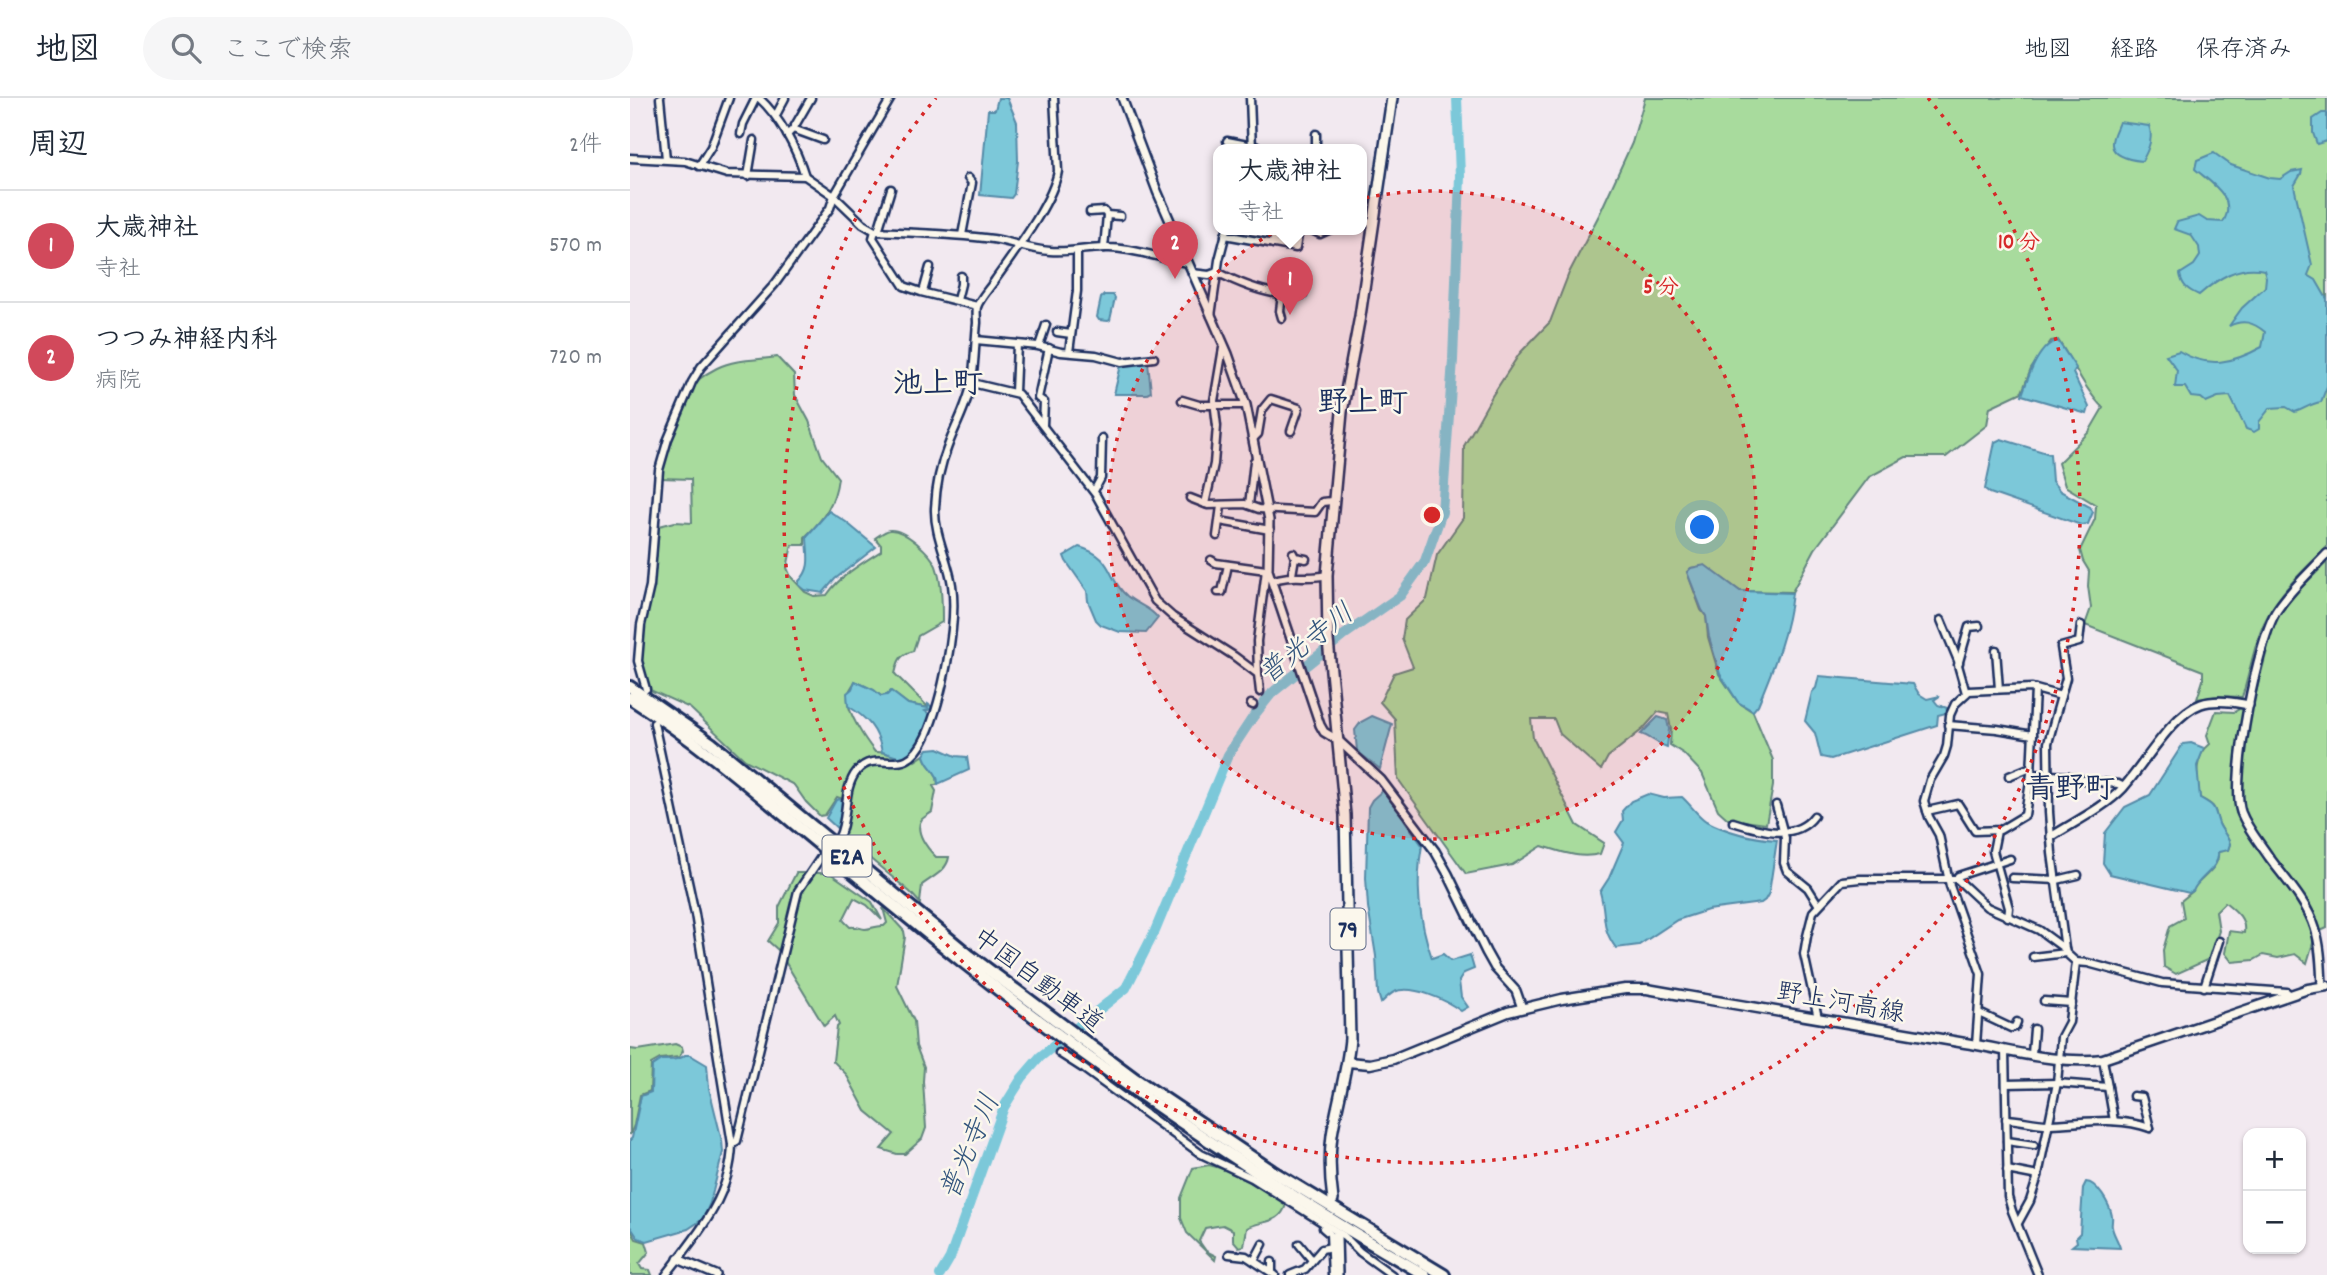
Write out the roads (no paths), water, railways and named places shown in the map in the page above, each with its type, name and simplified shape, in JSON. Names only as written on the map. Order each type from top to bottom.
[{"type":"highway","name":"中国自動車道","points":[[630,687],[674,716],[747,771],[1060,1029]]},
{"type":"highway","name":"中国自動車道","points":[[630,698],[703,749],[926,932],[1080,1044],[1256,1171],[1425,1275]]},
{"type":"highway","name":"中国自動車道","points":[[1080,1044],[1272,1171],[1444,1275]]},
{"type":"main road","name":"79","points":[[1333,1200],[1330,1154],[1332,1134],[1348,1062],[1350,1039],[1347,867],[1339,741],[1328,643],[1326,575],[1342,412],[1360,317],[1392,98]]},
{"type":"main road","name":"野上河高線","points":[[1348,1062],[1370,1064],[1393,1059],[1522,1008],[1603,992],[1647,989],[2058,1059],[2103,1059],[2290,995],[2325,986]]},
{"type":"main road","points":[[1334,1275],[1336,1236]]},
{"type":"street","points":[[660,98],[666,159]]},
{"type":"street","points":[[699,166],[711,147],[729,98]]},
{"type":"street","points":[[741,134],[743,124],[758,98],[776,115],[805,176],[834,196],[863,224],[876,231],[962,235],[1036,250],[1077,252],[1121,248],[1187,263]]},
{"type":"street","points":[[776,115],[785,98]]},
{"type":"street","points":[[787,135],[811,98]]},
{"type":"street","points":[[646,689],[638,661],[641,625],[650,586],[659,470],[668,439],[701,367],[775,284],[830,208],[834,196],[891,98]]},
{"type":"street","points":[[732,1143],[737,1141],[799,891],[844,828],[848,794],[856,772],[874,761],[901,763],[909,759],[925,737],[934,712],[954,612],[953,585],[935,517],[937,482],[972,383],[977,306],[1056,181],[1058,171],[1054,98]]},
{"type":"street","points":[[1122,98],[1187,263],[1225,347],[1246,405],[1254,438],[1270,530],[1257,641],[1261,692]]},
{"type":"street","points":[[1250,98],[1252,144]]},
{"type":"street","points":[[793,129],[823,140]]},
{"type":"street","points":[[1316,134],[1316,144]]},
{"type":"street","points":[[748,176],[754,140]]},
{"type":"street","points":[[1227,141],[1240,144]]},
{"type":"street","points":[[630,158],[685,161],[720,172],[748,176],[805,176]]},
{"type":"street","points":[[962,235],[972,183],[968,178]]},
{"type":"street","points":[[891,189],[873,238],[901,283],[910,289],[977,306]]},
{"type":"street","points":[[1090,212],[1104,211],[1107,215],[1120,216]]},
{"type":"street","points":[[1104,248],[1107,215]]},
{"type":"street","points":[[1367,223],[1374,222]]},
{"type":"street","points":[[1211,316],[1225,235]]},
{"type":"street","points":[[1238,235],[1296,248],[1298,235]]},
{"type":"street","points":[[1273,244],[1274,235]]},
{"type":"street","points":[[1069,352],[1077,291],[1077,252]]},
{"type":"street","points":[[923,292],[930,267]]},
{"type":"street","points":[[1192,273],[1209,275],[1218,272],[1282,295],[1303,295]]},
{"type":"street","points":[[957,300],[961,276]]},
{"type":"street","points":[[1282,295],[1282,318]]},
{"type":"street","points":[[1040,346],[1046,325]]},
{"type":"street","points":[[1056,332],[1071,334]]},
{"type":"street","points":[[976,340],[1040,346],[1122,362],[1154,358]]},
{"type":"street","points":[[1015,393],[1017,344]]},
{"type":"street","points":[[1205,504],[1214,464],[1217,426],[1215,394],[1225,347]]},
{"type":"street","points":[[1043,425],[1044,402],[1038,398],[1049,348]]},
{"type":"street","points":[[972,383],[1015,393],[1094,491],[1155,601],[1172,617],[1258,674]]},
{"type":"street","points":[[1254,438],[1258,434],[1262,410],[1271,399],[1298,408],[1291,432]]},
{"type":"street","points":[[1182,400],[1216,405],[1246,405]]},
{"type":"street","points":[[1094,491],[1101,478],[1102,439]]},
{"type":"street","points":[[1249,505],[1254,461],[1258,458]]},
{"type":"street","points":[[1190,498],[1221,506],[1249,505],[1256,508],[1315,512],[1322,502],[1332,501]]},
{"type":"street","points":[[1217,536],[1221,506]]},
{"type":"street","points":[[1220,521],[1270,530]]},
{"type":"street","points":[[2325,986],[2315,928],[2308,912],[2249,828],[2241,811],[2238,775],[2264,636],[2291,591],[2327,554]]},
{"type":"street","points":[[1292,575],[1294,555],[1306,559]]},
{"type":"street","points":[[1211,560],[1267,570]]},
{"type":"street","points":[[1219,592],[1224,588],[1228,565]]},
{"type":"street","points":[[1267,570],[1324,732],[1339,741],[1381,780],[1435,852],[1486,952],[1495,968],[1516,991],[1522,1008]]},
{"type":"street","points":[[1272,581],[1292,575],[1308,578],[1326,575]]},
{"type":"street","points":[[1941,620],[1959,663],[1966,693]]},
{"type":"street","points":[[2065,951],[2050,836],[2049,743],[2066,678],[2061,647],[2079,642],[2081,625]]},
{"type":"street","points":[[1959,663],[1969,627],[1979,626]]},
{"type":"street","points":[[1996,650],[1999,689]]},
{"type":"street","points":[[1976,1045],[1981,974],[1949,878],[1939,835],[1924,801],[1930,780],[1944,756],[1948,725],[1955,704],[1966,693],[2035,689],[2061,696]]},
{"type":"street","points":[[1927,811],[1957,804],[1973,830],[1997,831],[2025,816],[2031,771],[2035,689]]},
{"type":"street","points":[[2050,836],[2124,787],[2185,713],[2200,705],[2221,701],[2249,705]]},
{"type":"street","points":[[654,723],[695,915],[732,1143],[718,1204],[666,1275]]},
{"type":"street","points":[[1948,725],[2033,735]]},
{"type":"street","points":[[2009,776],[2031,771],[2124,787]]},
{"type":"street","points":[[1776,805],[1784,833],[1784,863],[1787,871],[1808,888],[1818,904]]},
{"type":"street","points":[[1733,822],[1784,833],[1808,824],[1814,817]]},
{"type":"street","points":[[1997,831],[1993,851],[2009,908],[2008,917]]},
{"type":"street","points":[[1818,1018],[1804,954],[1813,912],[1842,880],[1957,878],[2010,859]]},
{"type":"street","points":[[2012,878],[2057,880],[2078,875]]},
{"type":"street","points":[[1957,878],[1987,907],[2039,930],[2076,962],[2149,981],[2287,992],[2290,995]]},
{"type":"street","points":[[2204,987],[2219,941]]},
{"type":"street","points":[[2033,957],[2065,951]]},
{"type":"street","points":[[2018,1223],[2030,1201],[2038,1176],[2057,1083],[2061,1037],[2069,1022],[2076,962]]},
{"type":"street","points":[[2045,1001],[2072,1003]]},
{"type":"street","points":[[1979,1013],[2011,1028],[2015,1027],[2017,1022]]},
{"type":"street","points":[[2032,1054],[2034,1029]]},
{"type":"street","points":[[2005,1050],[2008,1197],[2011,1212],[2018,1223],[2038,1275]]},
{"type":"street","points":[[1059,1053],[1201,1154],[1252,1178],[1344,1236],[1360,1252],[1392,1275]]},
{"type":"street","points":[[2103,1059],[2114,1121]]},
{"type":"street","points":[[2006,1084],[2057,1083],[2108,1087]]},
{"type":"street","points":[[2006,1119],[2049,1124],[2114,1121],[2150,1128],[2142,1097],[2133,1096]]},
{"type":"street","points":[[2007,1141],[2034,1145]]},
{"type":"street","points":[[2007,1170],[2038,1176]]},
{"type":"street","points":[[1300,1210],[1304,1216],[1328,1230],[1334,1275]]},
{"type":"street","points":[[1254,1261],[1263,1244]]},
{"type":"street","points":[[1300,1244],[1312,1260]]},
{"type":"street","points":[[1290,1275],[1305,1269],[1322,1248],[1331,1247]]},
{"type":"street","points":[[1229,1254],[1246,1256],[1274,1274]]},
{"type":"street","points":[[678,1259],[716,1275]]},
{"type":"street","points":[[1272,1262],[1274,1274]]},
{"type":"water","points":[[998,98],[1007,98],[1017,122],[1018,161],[1014,194],[1011,198],[980,195],[988,110],[995,110]]},
{"type":"water","points":[[2327,113],[2327,141],[2317,144],[2313,133],[2313,119]]},
{"type":"water","points":[[2119,122],[2149,126],[2151,140],[2142,161],[2124,157],[2113,149],[2112,139]]},
{"type":"water","points":[[2214,153],[2231,165],[2270,178],[2280,179],[2291,172],[2302,170],[2294,186],[2312,265],[2308,275],[2316,280],[2327,299],[2327,386],[2321,402],[2295,412],[2286,407],[2270,408],[2259,422],[2259,429],[2254,432],[2246,429],[2230,396],[2206,402],[2201,398],[2191,397],[2185,387],[2175,387],[2177,370],[2166,355],[2179,351],[2200,360],[2220,362],[2241,357],[2262,347],[2265,332],[2261,329],[2243,322],[2229,326],[2242,308],[2265,287],[2264,270],[2246,269],[2229,274],[2199,295],[2186,287],[2180,274],[2194,265],[2200,256],[2199,247],[2191,235],[2174,229],[2177,222],[2199,216],[2207,221],[2223,222],[2227,213],[2225,198],[2221,192],[2195,169],[2197,160]]},
{"type":"water","points":[[1104,295],[1113,295],[1115,298],[1108,321],[1099,320],[1097,317]]},
{"type":"water","points":[[2058,341],[2076,368],[2073,373],[2089,407],[2087,414],[2022,395],[2040,354],[2051,343]]},
{"type":"water","points":[[1148,362],[1151,392],[1114,394],[1121,365]]},
{"type":"water","points":[[2001,439],[2050,454],[2052,481],[2060,491],[2090,507],[2093,512],[2088,524],[2081,525],[1985,489],[1995,442]]},
{"type":"water","points":[[829,511],[876,547],[835,579],[823,593],[805,590],[799,585],[799,581],[808,566],[807,536]]},
{"type":"water","points":[[1079,547],[1099,556],[1120,589],[1158,618],[1146,633],[1120,632],[1101,625],[1096,620],[1087,591],[1064,556]]},
{"type":"water","points":[[1705,565],[1740,591],[1792,593],[1779,650],[1758,705],[1753,711],[1738,702],[1720,674],[1706,616],[1687,572],[1691,568]]},
{"type":"water","points":[[1819,676],[1913,684],[1919,694],[1927,699],[1940,696],[1934,700],[1938,705],[1947,708],[1946,713],[1938,715],[1937,725],[1831,759],[1821,757],[1815,733],[1805,721]]},
{"type":"water","points":[[855,681],[881,696],[891,691],[908,704],[928,708],[928,704],[931,706],[931,709],[925,711],[931,715],[924,736],[911,754],[898,757],[882,752],[871,725],[848,706],[847,693]]},
{"type":"water","points":[[1372,716],[1392,724],[1380,769],[1357,751],[1355,730],[1361,722]]},
{"type":"water","points":[[1658,717],[1667,720],[1667,747],[1641,734]]},
{"type":"water","points":[[2191,743],[2204,748],[2197,766],[2200,798],[2214,808],[2230,844],[2228,850],[2218,852],[2213,868],[2189,893],[2110,874],[2103,863],[2105,833],[2125,807],[2150,795],[2183,744]]},
{"type":"water","points":[[938,748],[956,756],[967,757],[969,770],[938,784],[936,775],[924,755],[928,749]]},
{"type":"water","points":[[1383,790],[1393,804],[1399,807],[1405,821],[1422,845],[1420,902],[1432,958],[1443,954],[1451,961],[1470,955],[1474,969],[1464,973],[1459,981],[1461,997],[1468,1007],[1461,1011],[1438,998],[1410,990],[1394,992],[1381,1003],[1366,878],[1368,807]]},
{"type":"water","points":[[1648,794],[1664,798],[1682,797],[1703,819],[1723,829],[1777,840],[1769,893],[1765,900],[1761,903],[1708,910],[1677,920],[1639,945],[1616,948],[1606,927],[1600,892],[1624,843],[1616,832],[1623,820],[1622,811],[1631,801]]},
{"type":"water","points":[[839,799],[843,801],[838,829],[826,818]]},
{"type":"water","points":[[685,1055],[707,1065],[709,1088],[723,1152],[710,1203],[703,1219],[688,1229],[647,1241],[638,1238],[630,1226],[630,1140],[641,1096],[651,1092],[652,1066],[661,1060],[677,1059]]},
{"type":"water","points":[[2086,1182],[2099,1190],[2106,1200],[2120,1248],[2072,1246],[2077,1242],[2076,1237],[2080,1233],[2083,1188]]},
{"type":"waterway","name":"普光寺川","points":[[940,1275],[950,1258],[1004,1107],[1022,1078],[1040,1057],[1126,988],[1155,931],[1228,755],[1253,717],[1272,693],[1344,635],[1400,596],[1425,561],[1442,512],[1453,360],[1460,176],[1457,98]]},
{"type":"place","name":"つつみ神経内科","points":[[1175,279]]},
{"type":"place","name":"大歳神社","points":[[1290,315]]},
{"type":"district","name":"池上町","points":[[938,382]]},
{"type":"district","name":"野上町","points":[[1363,401]]},
{"type":"district","name":"青野町","points":[[2070,787]]}]
